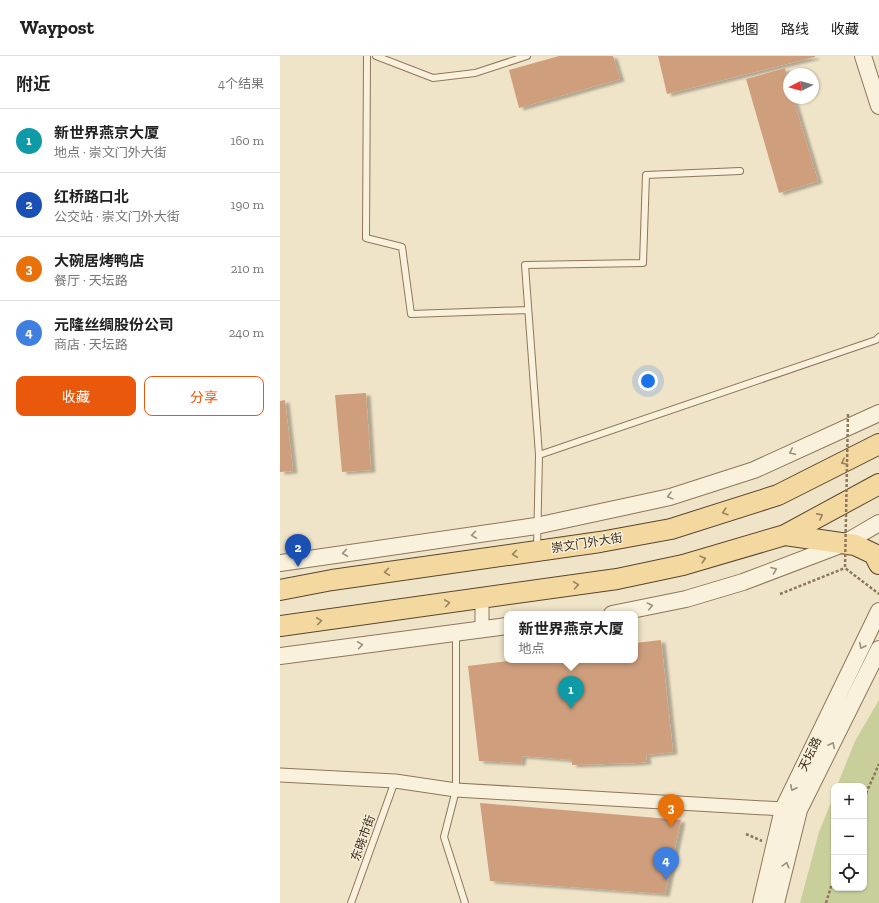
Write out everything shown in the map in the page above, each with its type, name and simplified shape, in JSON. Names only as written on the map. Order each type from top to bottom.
[{"type":"main road","name":"崇文门外大街","points":[[280,590],[332,580],[600,542],[671,528],[778,495],[879,444]]},
{"type":"main road","points":[[280,626],[617,579],[683,565],[786,534],[879,484]]},
{"type":"main road","points":[[786,534],[855,545],[874,554],[879,564]]},
{"type":"street","points":[[863,56],[879,106]]},
{"type":"street","points":[[280,563],[536,526],[670,497],[754,470],[879,413]]},
{"type":"street","points":[[627,611],[686,599],[744,582],[843,544],[879,523]]},
{"type":"street","points":[[482,598],[482,629]]},
{"type":"street","name":"天坛路","points":[[760,903],[783,809],[879,611]]},
{"type":"street","points":[[280,656],[504,626]]},
{"type":"street","name":"天坛路","points":[[776,903],[800,810],[879,649]]},
{"type":"street","points":[[280,775],[395,780],[456,790],[783,809]]},
{"type":"lane","points":[[367,56],[366,238],[402,247],[411,314],[528,310]]},
{"type":"lane","points":[[376,56],[433,78],[475,73],[527,56]]},
{"type":"lane","points":[[537,550],[536,526],[539,455],[525,266],[644,263],[646,175],[740,171]]},
{"type":"lane","points":[[539,455],[876,340],[879,337]]},
{"type":"lane","points":[[456,633],[456,790],[444,837],[465,903]]},
{"type":"lane","name":"东晓市街","points":[[351,903],[395,780]]},
{"type":"path","points":[[844,568],[848,414]]},
{"type":"path","points":[[844,568],[879,594]]},
{"type":"path","points":[[780,594],[844,568]]},
{"type":"path","points":[[867,791],[879,764]]},
{"type":"path","points":[[826,903],[831,887]]},
{"type":"green space","points":[[879,700],[879,903],[800,903],[819,832],[831,802],[831,891],[867,891],[867,783],[838,783],[855,741]]},
{"type":"building","points":[[559,56],[613,56],[620,79],[519,108],[509,70]]},
{"type":"building","points":[[658,56],[815,56],[815,57],[667,94]]},
{"type":"building","points":[[783,69],[783,104],[795,104],[818,181],[779,193],[746,79]]},
{"type":"building","points":[[366,393],[371,470],[342,472],[335,395]]},
{"type":"building","points":[[285,400],[293,471],[280,472],[280,401]]},
{"type":"building","points":[[661,640],[673,752],[646,755],[647,762],[636,763],[572,765],[572,760],[522,756],[521,763],[479,761],[468,666],[504,661],[504,663],[638,663],[638,643]]},
{"type":"building","points":[[480,803],[681,820],[665,894],[490,881]]},
{"type":"place","name":"红桥路口北","points":[[298,567]]},
{"type":"place","name":"新世界燕京大厦","points":[[571,709]]},
{"type":"place","name":"大碗居烤鸭店","points":[[671,827]]},
{"type":"place","name":"元隆丝绸股份公司","points":[[666,880]]}]
